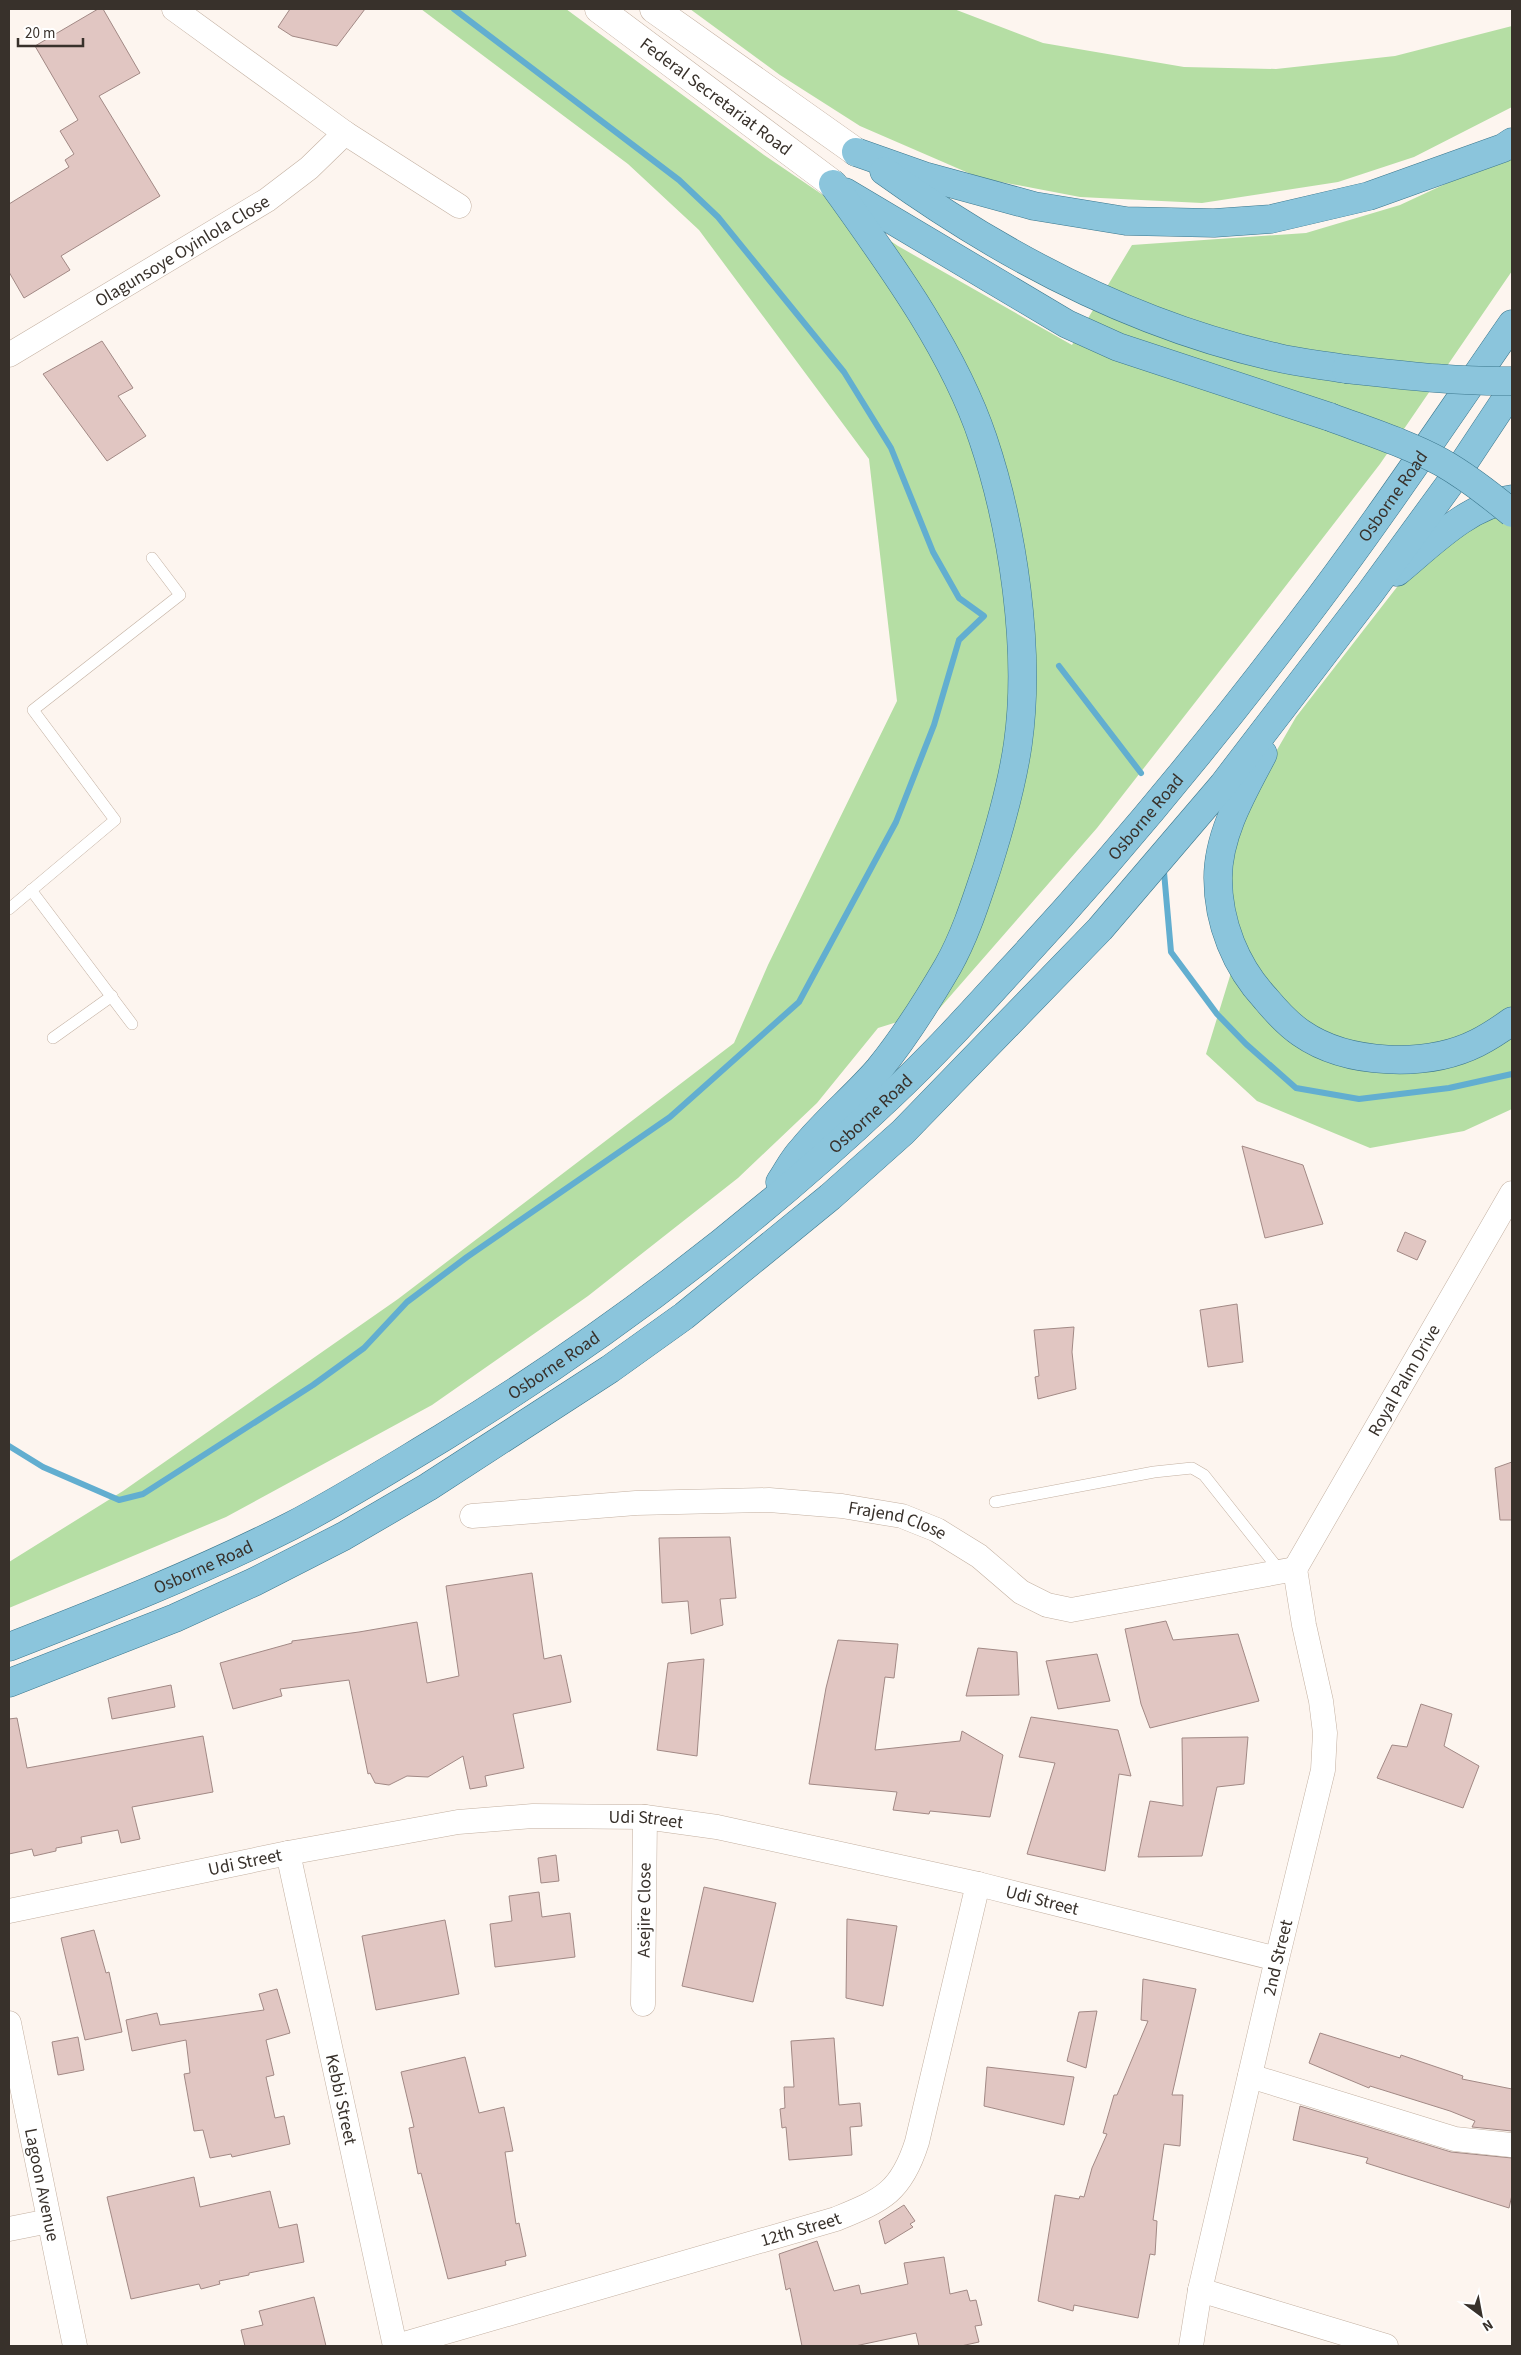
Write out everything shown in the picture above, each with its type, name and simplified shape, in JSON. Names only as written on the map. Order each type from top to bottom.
[{"type":"main road","name":"Federal Secretariat Road","points":[[599,9],[833,184]]},
{"type":"main road","name":"Federal Secretariat Road","points":[[654,9],[856,152],[919,184]]},
{"type":"main road","points":[[919,184],[1126,221],[1214,223],[1271,219],[1369,196],[1503,148],[1512,142]]},
{"type":"main road","points":[[833,184],[896,224],[1067,324],[1118,347],[1388,438],[1440,461],[1482,488],[1512,513]]},
{"type":"main road","points":[[762,1211],[801,1150],[879,1068],[920,1013],[950,963],[973,910],[1008,797],[1018,741],[1022,686],[1014,569],[1002,504],[983,437],[958,381],[931,330],[878,247],[833,184]]},
{"type":"main road","points":[[919,184],[964,226],[1080,290],[1140,316],[1275,358],[1346,369],[1460,380],[1512,380]]},
{"type":"main road","name":"Osborne Road","points":[[9,1647],[148,1591],[291,1526],[358,1489],[509,1396],[680,1276],[762,1211],[892,1095],[1042,937],[1127,841],[1178,780],[1299,626],[1382,512],[1512,324]]},
{"type":"main road","name":"Osborne Road","points":[[9,1683],[175,1618],[254,1582],[344,1536],[428,1487],[520,1430],[684,1316],[830,1197],[902,1132],[991,1043],[1100,929],[1223,785],[1370,593],[1451,482],[1512,390]]},
{"type":"main road","points":[[1370,593],[1453,527],[1478,511],[1503,500],[1512,499]]},
{"type":"main road","points":[[1293,695],[1236,807],[1223,842],[1218,878],[1222,914],[1233,950],[1249,981],[1276,1011],[1302,1034],[1334,1049],[1370,1059],[1410,1060],[1449,1053],[1476,1044],[1512,1021]]},
{"type":"street","points":[[174,9],[346,133],[459,206]]},
{"type":"street","name":"Olagunsoye Oyinlola Close","points":[[9,355],[267,200],[309,168],[346,133]]},
{"type":"street","name":"Royal Palm Drive","points":[[1288,1570],[1512,1193]]},
{"type":"street","name":"Frajend Close","points":[[472,1516],[636,1503],[769,1500],[842,1506],[902,1516],[937,1530],[979,1556],[1020,1592],[1047,1605],[1071,1610],[1288,1570]]},
{"type":"street","name":"2nd Street","points":[[1191,2346],[1200,2290],[1323,1770],[1325,1733],[1321,1701],[1304,1624],[1288,1570]]},
{"type":"street","name":"Udi Street","points":[[9,1911],[288,1853],[458,1822],[533,1816],[645,1817],[717,1827],[978,1884],[1277,1959]]},
{"type":"street","name":"Asejire Close","points":[[643,2004],[645,1817]]},
{"type":"street","name":"Kebbi Street","points":[[288,1853],[396,2346]]},
{"type":"street","name":"12th Street","points":[[396,2346],[836,2220],[879,2200],[892,2191],[912,2159],[917,2142],[978,1884]]},
{"type":"street","name":"Lagoon Avenue","points":[[9,2023],[75,2346]]},
{"type":"street","points":[[1250,2076],[1455,2139],[1511,2145]]},
{"type":"street","points":[[9,2229],[49,2221]]},
{"type":"street","points":[[1200,2290],[1386,2346]]},
{"type":"lane","points":[[9,909],[115,820],[34,710],[180,595],[152,558]]},
{"type":"lane","points":[[31,890],[132,1024]]},
{"type":"lane","points":[[53,1038],[112,996]]},
{"type":"lane","points":[[994,1502],[1154,1472],[1192,1468],[1204,1474],[1288,1570]]},
{"type":"green space","points":[[421,9],[566,9],[764,155],[898,246],[1072,345],[1132,245],[1306,233],[1400,205],[1512,153],[1512,271],[1380,464],[1247,636],[1097,828],[939,1009],[878,1028],[817,1103],[738,1178],[588,1296],[432,1405],[226,1517],[9,1608],[9,1562],[123,1491],[398,1299],[734,1043],[768,965],[897,701],[869,459],[699,230],[628,164]]},
{"type":"green space","points":[[690,9],[954,9],[1043,43],[1184,67],[1276,69],[1395,56],[1512,26],[1512,107],[1414,157],[1338,182],[1202,203],[1080,197],[980,178],[860,126],[780,75]]},
{"type":"green space","points":[[1512,505],[1512,1109],[1464,1131],[1370,1148],[1257,1101],[1206,1054],[1242,937],[1227,876],[1241,812],[1296,717],[1397,587],[1453,526]]},
{"type":"building","points":[[98,9],[103,9],[140,73],[99,96],[160,196],[61,256],[70,270],[24,298],[9,272],[9,204],[69,167],[65,160],[74,154],[60,131],[78,120],[35,46]]},
{"type":"building","points":[[290,9],[365,9],[337,46],[292,36],[278,27]]},
{"type":"building","points":[[102,341],[133,388],[118,396],[146,436],[107,461],[43,374]]},
{"type":"building","points":[[1242,1146],[1303,1165],[1323,1224],[1265,1238]]},
{"type":"building","points":[[1405,1232],[1426,1241],[1417,1260],[1397,1251]]},
{"type":"building","points":[[1237,1304],[1243,1362],[1208,1367],[1200,1310]]},
{"type":"building","points":[[1074,1327],[1072,1352],[1076,1389],[1038,1399],[1035,1377],[1039,1376],[1034,1330]]},
{"type":"building","points":[[1512,1462],[1512,1520],[1500,1520],[1495,1468]]},
{"type":"building","points":[[730,1537],[736,1598],[720,1599],[723,1625],[691,1634],[688,1601],[662,1603],[659,1538]]},
{"type":"building","points":[[532,1573],[544,1659],[561,1655],[571,1702],[513,1714],[524,1768],[485,1776],[487,1786],[470,1789],[463,1756],[428,1777],[407,1776],[389,1785],[375,1783],[370,1773],[368,1774],[349,1680],[280,1689],[282,1696],[233,1709],[220,1663],[292,1643],[292,1641],[417,1622],[427,1683],[459,1676],[446,1586]]},
{"type":"building","points":[[1166,1621],[1173,1640],[1238,1634],[1259,1701],[1150,1728],[1141,1704],[1125,1629]]},
{"type":"building","points":[[838,1640],[898,1644],[894,1678],[885,1677],[875,1750],[960,1741],[962,1731],[1003,1755],[990,1817],[930,1811],[929,1814],[893,1810],[897,1792],[809,1784],[826,1688]]},
{"type":"building","points":[[978,1648],[1017,1652],[1019,1695],[966,1696]]},
{"type":"building","points":[[1097,1654],[1110,1701],[1058,1709],[1046,1661]]},
{"type":"building","points":[[704,1659],[697,1756],[657,1750],[668,1663]]},
{"type":"building","points":[[171,1685],[175,1707],[112,1719],[108,1698]]},
{"type":"building","points":[[1421,1704],[1452,1714],[1444,1746],[1479,1766],[1463,1808],[1377,1778],[1392,1745],[1407,1747]]},
{"type":"building","points":[[1031,1717],[1118,1730],[1131,1776],[1119,1774],[1105,1871],[1027,1854],[1055,1763],[1019,1757]]},
{"type":"building","points":[[17,1718],[27,1768],[203,1736],[213,1792],[132,1807],[140,1839],[121,1843],[118,1830],[81,1837],[82,1843],[56,1848],[56,1851],[34,1856],[32,1849],[9,1854],[9,1719]]},
{"type":"building","points":[[1248,1737],[1244,1784],[1217,1787],[1202,1856],[1138,1857],[1150,1801],[1183,1806],[1182,1738]]},
{"type":"building","points":[[556,1855],[559,1881],[541,1883],[538,1858]]},
{"type":"building","points":[[704,1887],[776,1903],[753,2002],[682,1986]]},
{"type":"building","points":[[539,1892],[542,1917],[570,1913],[575,1957],[495,1967],[490,1924],[512,1921],[509,1896]]},
{"type":"building","points":[[847,1919],[897,1926],[883,2006],[846,1998]]},
{"type":"building","points":[[445,1920],[459,1994],[376,2010],[362,1936]]},
{"type":"building","points":[[94,1930],[106,1973],[109,1972],[122,2032],[85,2040],[61,1938]]},
{"type":"building","points":[[1143,1979],[1196,1989],[1172,2095],[1183,2095],[1180,2146],[1164,2144],[1153,2220],[1157,2221],[1155,2255],[1150,2254],[1138,2318],[1074,2305],[1073,2311],[1038,2301],[1055,2195],[1079,2199],[1080,2196],[1084,2197],[1092,2168],[1107,2134],[1103,2133],[1114,2095],[1117,2095],[1148,2021],[1141,2020]]},
{"type":"building","points":[[277,1989],[290,2033],[266,2040],[274,2075],[266,2077],[275,2118],[284,2116],[290,2144],[232,2157],[231,2154],[210,2158],[203,2130],[194,2131],[184,2074],[190,2073],[186,2040],[132,2051],[126,2020],[157,2013],[160,2025],[264,2010],[259,1994]]},
{"type":"building","points":[[1097,2011],[1086,2068],[1067,2061],[1079,2012]]},
{"type":"building","points":[[1320,2033],[1400,2058],[1401,2055],[1463,2076],[1462,2079],[1512,2089],[1512,2131],[1472,2127],[1475,2121],[1450,2111],[1370,2086],[1369,2088],[1309,2063]]},
{"type":"building","points":[[78,2037],[84,2070],[58,2075],[52,2042]]},
{"type":"building","points":[[834,2038],[839,2105],[860,2103],[862,2126],[850,2127],[852,2155],[789,2160],[786,2127],[782,2128],[780,2109],[785,2108],[784,2087],[794,2087],[791,2041]]},
{"type":"building","points":[[465,2057],[479,2113],[504,2107],[513,2151],[505,2152],[516,2224],[519,2223],[526,2256],[505,2261],[506,2265],[448,2279],[421,2173],[418,2174],[409,2128],[414,2127],[401,2072]]},
{"type":"building","points":[[987,2067],[1074,2077],[1064,2125],[984,2106]]},
{"type":"building","points":[[1300,2106],[1451,2152],[1512,2158],[1512,2195],[1509,2208],[1366,2163],[1368,2158],[1293,2140]]},
{"type":"building","points":[[194,2177],[200,2207],[270,2191],[279,2228],[297,2224],[304,2262],[249,2273],[249,2275],[219,2281],[220,2284],[201,2289],[199,2284],[131,2299],[107,2197]]},
{"type":"building","points":[[904,2205],[915,2221],[910,2224],[913,2227],[885,2244],[879,2221]]},
{"type":"building","points":[[817,2241],[834,2291],[859,2285],[861,2294],[908,2284],[904,2263],[944,2257],[950,2294],[967,2290],[970,2301],[976,2300],[982,2325],[975,2326],[979,2342],[961,2346],[919,2346],[916,2333],[855,2346],[802,2346],[790,2288],[786,2290],[779,2254]]},
{"type":"building","points":[[314,2297],[326,2346],[245,2346],[241,2330],[263,2325],[259,2311]]},
{"type":"waterway","points":[[9,1446],[43,1467],[119,1500],[143,1494],[313,1385],[364,1348],[407,1302],[467,1257],[670,1117],[799,1002],[896,822],[934,725],[959,640],[984,616],[959,598],[933,552],[891,448],[844,372],[718,217],[679,180],[454,9]]},
{"type":"waterway","points":[[1059,666],[1141,773]]},
{"type":"waterway","points":[[1164,872],[1171,952],[1217,1014],[1246,1044],[1296,1088],[1359,1099],[1449,1088],[1512,1074]]}]
